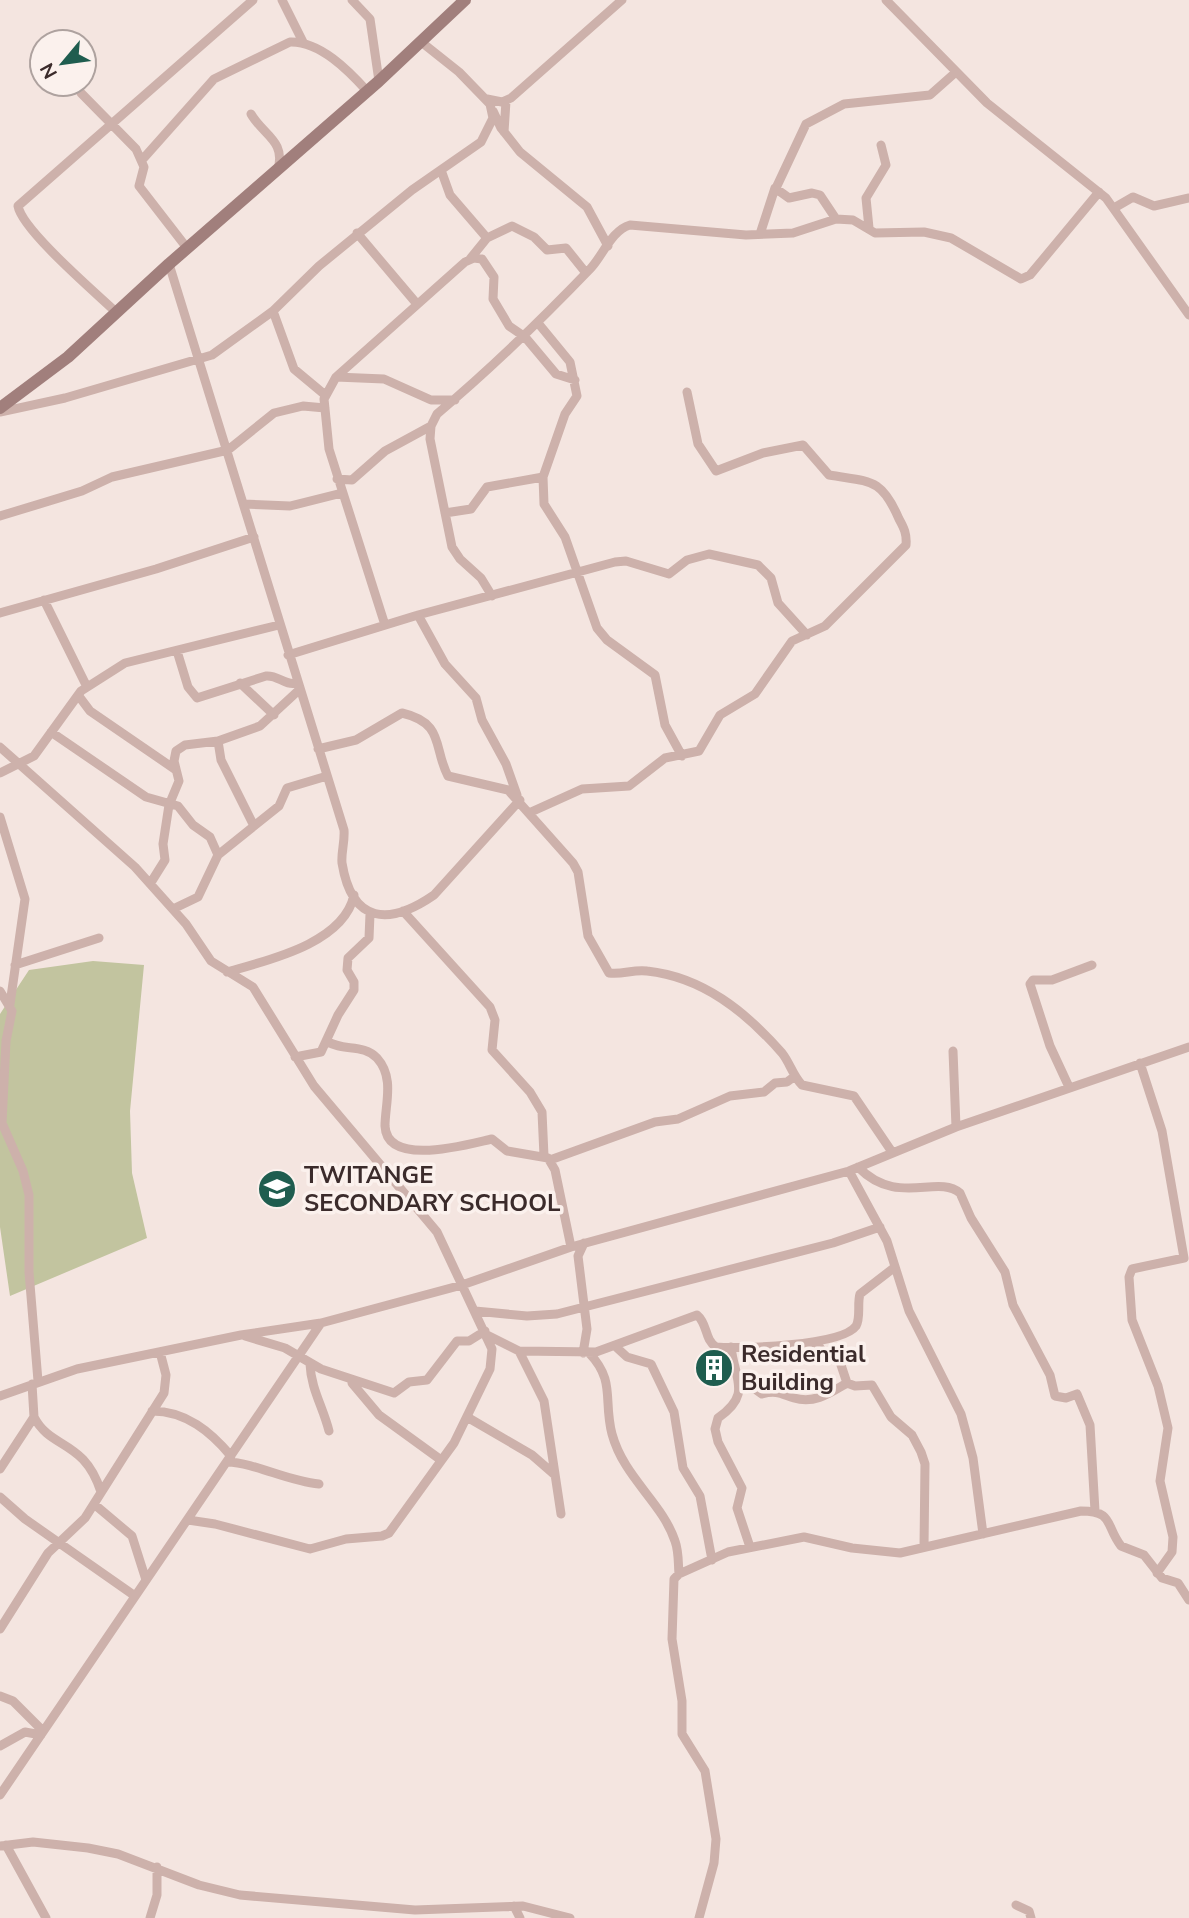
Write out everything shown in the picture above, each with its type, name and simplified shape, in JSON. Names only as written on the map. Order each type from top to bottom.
[{"type":"street","points":[[117,313],[36,235],[23,219],[18,206],[253,0]]},
{"type":"street","points":[[282,0],[303,42],[342,66],[367,92]]},
{"type":"street","points":[[352,0],[370,19],[379,81]]},
{"type":"street","points":[[0,410],[68,358],[169,264],[367,92],[465,0]]},
{"type":"street","points":[[486,99],[506,101],[541,74],[622,0]]},
{"type":"street","points":[[886,0],[1008,121],[1099,192],[1114,208],[1189,315]]},
{"type":"street","points":[[420,41],[486,99],[504,132],[542,173],[560,182],[587,207],[608,246]]},
{"type":"street","points":[[142,160],[214,79],[285,43],[303,42]]},
{"type":"street","points":[[760,234],[771,194],[806,124],[844,104],[930,95],[956,72]]},
{"type":"street","points":[[86,98],[142,160],[144,167],[139,186],[187,248]]},
{"type":"street","points":[[504,132],[506,101]]},
{"type":"street","points":[[0,410],[59,400],[199,361],[225,346],[273,311],[357,233],[485,138],[493,118],[493,110]]},
{"type":"street","points":[[251,114],[278,144],[278,169]]},
{"type":"street","points":[[869,228],[866,198],[886,165],[881,145]]},
{"type":"street","points":[[441,170],[450,195],[487,238]]},
{"type":"street","points":[[776,188],[789,198],[812,193],[820,195],[835,219]]},
{"type":"street","points":[[338,479],[352,480],[385,451],[431,426],[437,414],[525,337],[586,273],[618,232],[630,225],[760,234],[793,233],[835,219],[858,221],[878,233],[924,232],[951,238],[1021,279],[1030,275],[1099,192]]},
{"type":"street","points":[[1114,208],[1133,197],[1154,206],[1189,198]]},
{"type":"street","points":[[385,625],[329,449],[324,394],[336,377],[470,259],[487,238],[512,226],[534,237],[547,250],[566,248],[586,273]]},
{"type":"street","points":[[357,233],[417,304]]},
{"type":"street","points":[[470,259],[481,259],[486,263],[495,282],[494,302],[511,329],[525,337],[556,374],[575,380]]},
{"type":"street","points":[[169,264],[344,830],[343,864],[354,895],[370,914],[369,938],[348,958],[347,970],[354,982],[354,990],[338,1015],[327,1041],[316,1055],[295,1057]]},
{"type":"street","points":[[273,311],[294,369],[324,394]]},
{"type":"street","points":[[538,323],[569,359],[577,396],[565,414],[543,477],[546,510],[565,537],[593,621],[602,635],[654,675],[665,725],[682,756]]},
{"type":"street","points":[[336,377],[384,379],[431,400],[455,400]]},
{"type":"street","points":[[531,812],[579,790],[606,785],[629,786],[662,760],[699,751],[720,715],[755,694],[789,644],[825,626],[903,549],[906,533],[894,503],[883,489],[856,477],[829,475],[803,444],[763,453],[716,471],[698,444],[687,392]]},
{"type":"street","points":[[0,516],[82,491],[112,477],[228,450],[269,414],[303,406],[325,408]]},
{"type":"street","points":[[431,426],[454,552],[481,578],[492,596]]},
{"type":"street","points":[[445,513],[471,509],[487,487],[543,477]]},
{"type":"street","points":[[244,504],[290,506],[342,493]]},
{"type":"street","points":[[0,613],[156,569],[254,537]]},
{"type":"street","points":[[288,655],[418,615],[626,561],[668,574],[687,560],[711,554],[752,563],[768,572],[778,603],[807,635]]},
{"type":"street","points":[[44,600],[87,687]]},
{"type":"street","points":[[418,615],[445,664],[476,698],[482,720],[506,764],[519,799]]},
{"type":"street","points":[[0,773],[34,756],[78,695],[125,663],[279,625]]},
{"type":"street","points":[[177,651],[188,687],[194,697],[208,696],[266,676],[277,677],[287,684],[298,686]]},
{"type":"street","points":[[240,684],[274,715]]},
{"type":"street","points":[[150,884],[165,860],[163,844],[169,805],[178,784],[174,756],[180,747],[218,741],[260,726],[274,715],[298,686]]},
{"type":"street","points":[[78,695],[90,711],[176,769]]},
{"type":"street","points":[[318,749],[356,740],[405,713],[437,735],[448,775],[504,788],[531,812],[576,868],[587,931],[607,971],[614,974],[646,970],[695,984],[726,1000],[780,1051],[795,1076],[806,1087],[851,1094],[892,1152]]},
{"type":"street","points":[[51,732],[146,797],[180,808],[193,825],[209,836],[218,855]]},
{"type":"street","points":[[218,741],[221,760],[254,826]]},
{"type":"street","points":[[0,747],[105,839],[150,884],[173,909],[211,961],[253,987],[295,1057],[323,1096],[425,1213],[447,1250],[486,1333],[493,1359],[467,1417],[441,1460],[418,1490],[398,1524],[383,1536],[346,1539],[310,1549],[215,1524],[188,1520]]},
{"type":"street","points":[[173,909],[198,897],[218,855],[282,803],[287,789],[327,776]]},
{"type":"street","points":[[370,914],[403,911],[434,895],[519,799]]},
{"type":"street","points":[[0,817],[25,899],[10,1004],[2,1123],[23,1171],[29,1195],[29,1272],[35,1382],[34,1417],[0,1469]]},
{"type":"street","points":[[227,972],[327,935],[347,917],[354,895]]},
{"type":"street","points":[[403,911],[490,1007],[495,1020],[492,1050],[530,1092],[542,1112],[547,1158],[555,1170],[571,1247]]},
{"type":"street","points":[[15,965],[99,938]]},
{"type":"street","points":[[1069,1087],[1050,1046],[1030,984],[1032,980],[1058,979],[1092,965]]},
{"type":"street","points":[[0,991],[10,1004]]},
{"type":"street","points":[[327,1041],[336,1047],[351,1046],[367,1051],[383,1067],[389,1104],[385,1125],[387,1136],[396,1144],[409,1149],[436,1151],[492,1139],[507,1151],[547,1158],[655,1122],[678,1119],[730,1096],[764,1091],[775,1083],[787,1082],[795,1076]]},
{"type":"street","points":[[0,1396],[77,1368],[241,1335],[321,1323],[462,1285],[584,1243],[853,1169],[956,1127],[1189,1047]]},
{"type":"street","points":[[953,1051],[956,1127]]},
{"type":"street","points":[[1140,1063],[1162,1131],[1184,1258],[1144,1264],[1132,1269],[1129,1277],[1132,1320],[1158,1386],[1168,1428],[1160,1481],[1173,1537],[1172,1552],[1157,1573]]},
{"type":"street","points":[[853,1169],[880,1185],[908,1189],[948,1187],[960,1193],[971,1218],[1005,1272],[1013,1305],[1050,1375],[1055,1396],[1066,1398],[1077,1394],[1083,1408],[1090,1425],[1095,1511]]},
{"type":"street","points":[[853,1169],[880,1227],[909,1311],[933,1364],[957,1404],[967,1432],[983,1534]]},
{"type":"street","points":[[475,1311],[544,1316],[833,1243],[880,1227]]},
{"type":"street","points":[[584,1243],[578,1256],[587,1333],[586,1353],[604,1371],[612,1432],[618,1449],[640,1490],[671,1532],[678,1552],[679,1574],[674,1585],[672,1639],[682,1701],[682,1734],[705,1771],[716,1839],[714,1863],[699,1918]]},
{"type":"street","points":[[486,1333],[519,1351],[586,1353],[615,1346],[697,1315],[703,1321],[712,1345],[731,1347],[816,1342],[840,1337],[853,1329],[857,1324],[860,1294],[895,1267]]},
{"type":"street","points":[[0,1795],[321,1323]]},
{"type":"street","points":[[241,1335],[274,1344],[310,1364],[349,1379],[397,1392],[406,1383],[426,1380],[459,1340],[469,1341],[486,1333]]},
{"type":"street","points":[[816,1342],[823,1352],[839,1359],[847,1383]]},
{"type":"street","points":[[615,1346],[627,1357],[651,1364],[674,1412],[683,1468],[700,1496],[712,1560]]},
{"type":"street","points":[[731,1347],[740,1388],[737,1402],[718,1418],[715,1429],[718,1442],[741,1484],[737,1508],[750,1547]]},
{"type":"street","points":[[519,1351],[544,1401],[561,1514]]},
{"type":"street","points":[[0,1629],[58,1542],[78,1526],[94,1504],[164,1393],[166,1384],[160,1353]]},
{"type":"street","points":[[310,1364],[312,1386],[321,1401],[329,1431]]},
{"type":"street","points":[[349,1379],[379,1415],[441,1460]]},
{"type":"street","points":[[740,1388],[755,1389],[762,1394],[779,1391],[795,1398],[815,1400],[847,1383],[855,1386],[872,1385],[891,1418],[912,1435],[921,1452],[925,1475],[924,1547]]},
{"type":"street","points":[[152,1411],[163,1411],[206,1429],[229,1459],[294,1482],[319,1484]]},
{"type":"street","points":[[34,1417],[46,1432],[84,1458],[94,1472],[101,1492]]},
{"type":"street","points":[[467,1417],[532,1455],[556,1476]]},
{"type":"street","points":[[0,1497],[135,1596]]},
{"type":"street","points":[[94,1504],[132,1536],[146,1580]]},
{"type":"street","points":[[679,1574],[728,1552],[804,1537],[852,1548],[889,1552],[924,1547],[1081,1511],[1095,1511],[1108,1520],[1121,1546],[1144,1555],[1157,1573],[1178,1583],[1189,1600]]},
{"type":"street","points":[[0,1696],[13,1701],[42,1733]]},
{"type":"street","points":[[0,1746],[25,1732],[42,1733]]},
{"type":"street","points":[[46,1918],[3,1845],[33,1842],[88,1848],[157,1867],[200,1885],[240,1895],[380,1909],[457,1913],[514,1906],[534,1907],[570,1918]]},
{"type":"street","points":[[150,1918],[157,1895],[157,1867]]},
{"type":"street","points":[[1016,1905],[1029,1911],[1031,1918]]},
{"type":"street","points":[[514,1906],[520,1918]]},
{"type":"green space","points":[[93,961],[144,965],[130,1111],[132,1173],[147,1238],[10,1296],[0,1227],[0,1014],[29,970]]},
{"type":"place","name":"TWITANGE SECONDARY SCHOOL","points":[[277,1189]]},
{"type":"place","name":"Residential Building","points":[[714,1368]]}]
